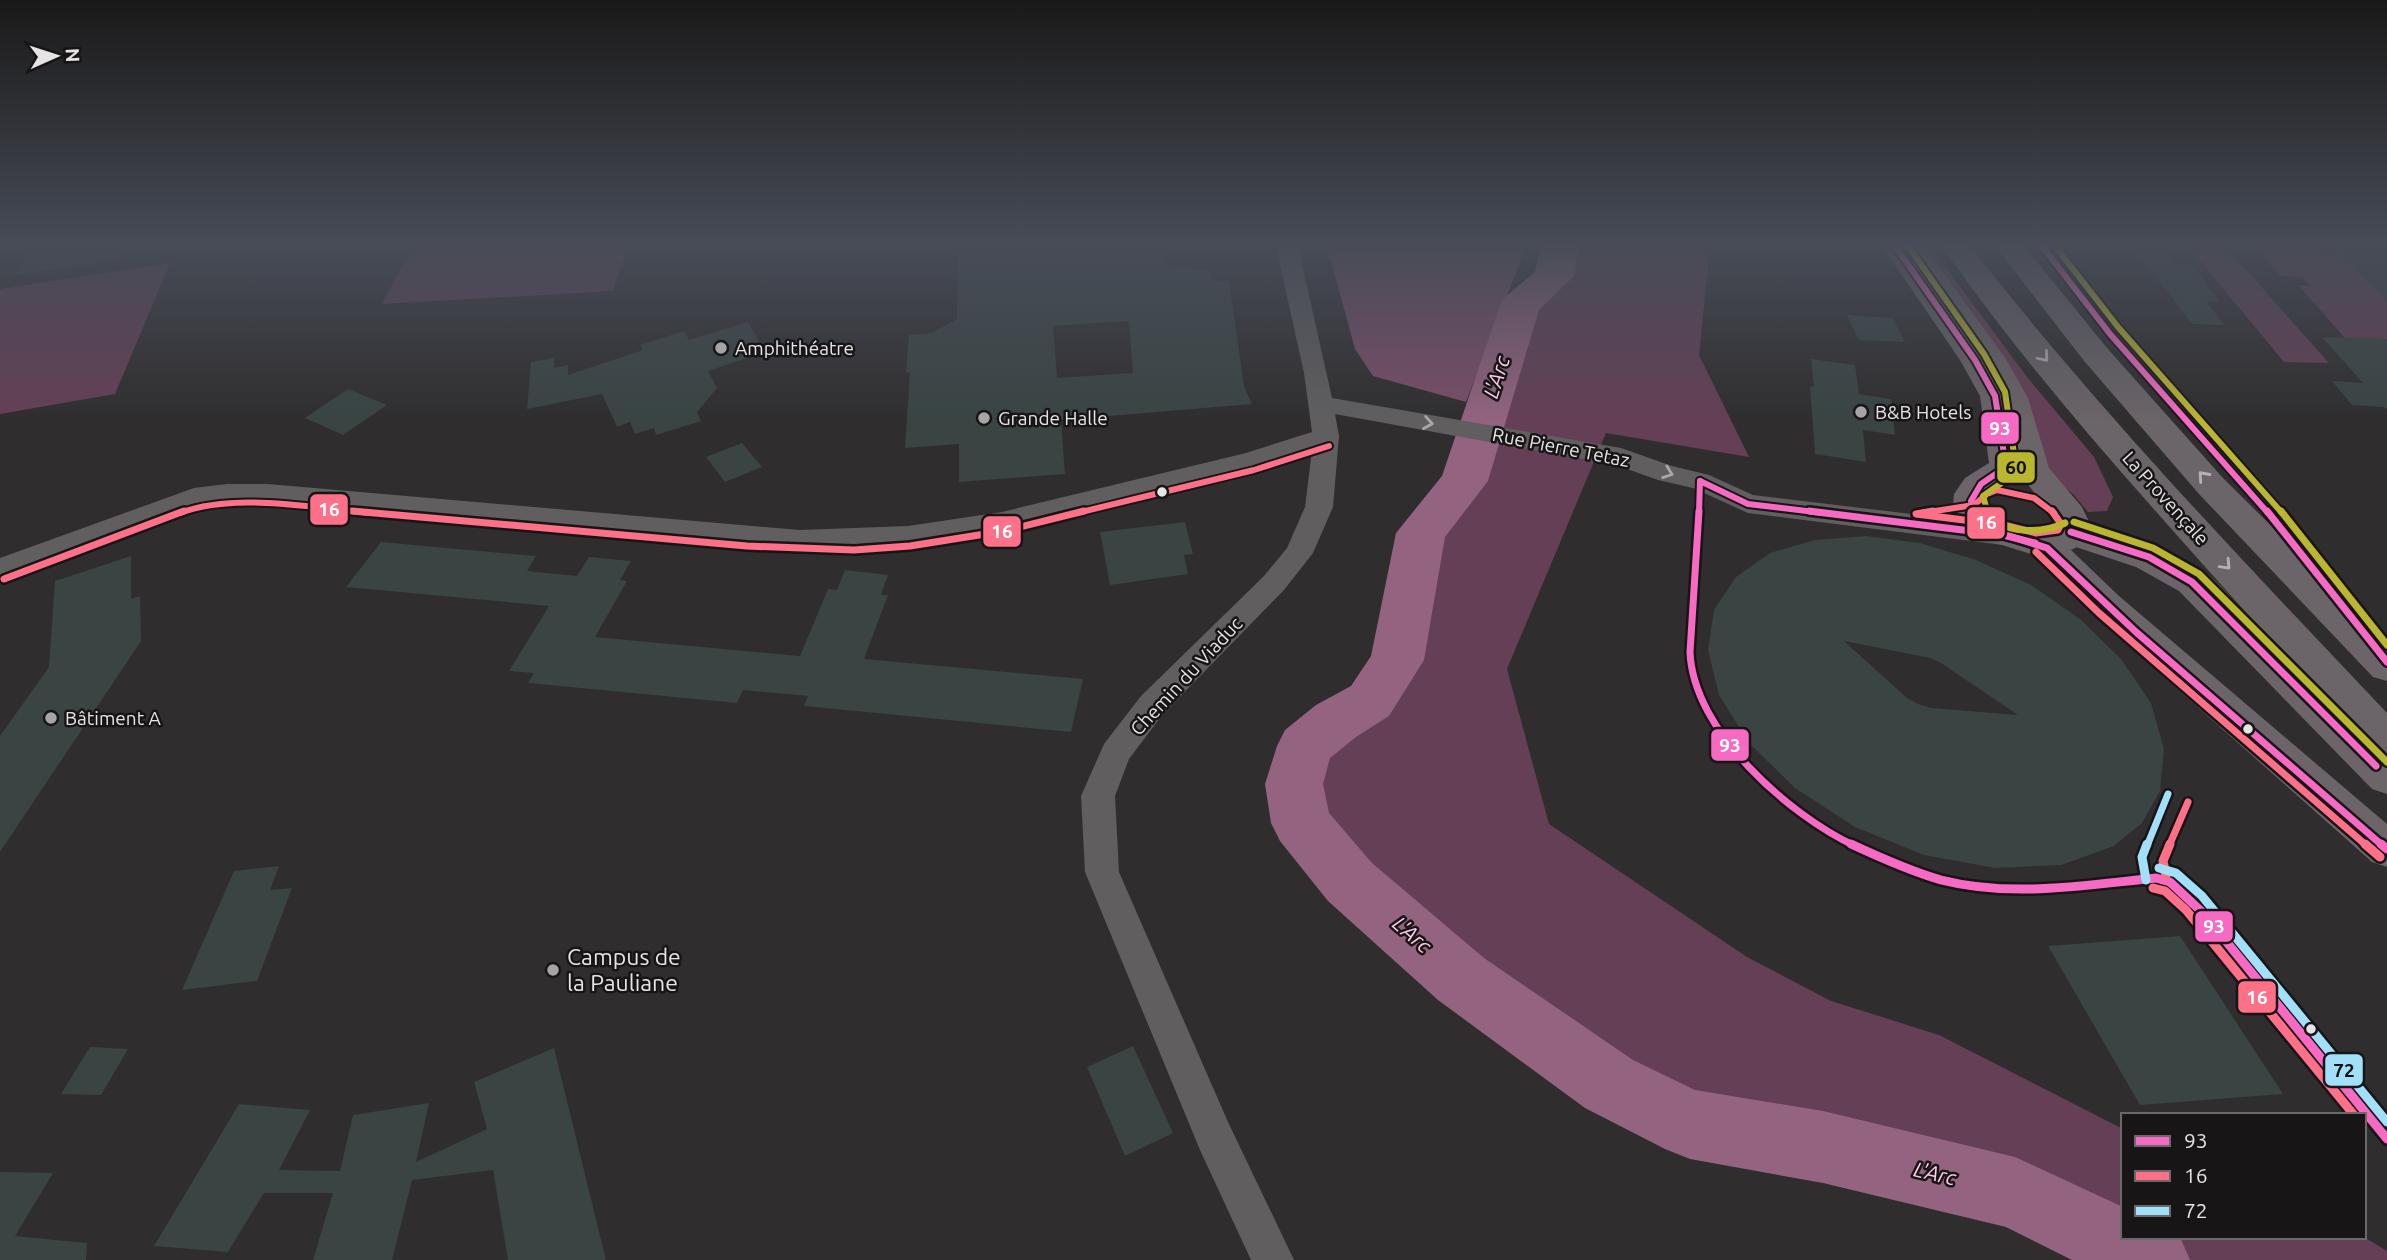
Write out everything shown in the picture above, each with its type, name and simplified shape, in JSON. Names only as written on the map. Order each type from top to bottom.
[{"type":"highway","name":"La Provençale","points":[[2000,305],[2153,486],[2387,740]]},
{"type":"highway","points":[[2056,305],[2096,355],[2211,486],[2387,664]]},
{"type":"highway","points":[[2087,305],[2110,334],[2277,523],[2387,664]]},
{"type":"highway","points":[[2057,538],[2147,555],[2169,565],[2192,582],[2387,776]]},
{"type":"main road","points":[[1936,305],[1975,360],[1995,396],[2006,467],[1976,487],[1970,504],[1984,525],[2003,535],[2023,542],[2057,538],[2073,524],[2070,515],[2034,471],[2019,415],[2007,388],[1991,359],[1952,305]]},
{"type":"main road","points":[[1984,482],[2011,480],[2026,483],[2054,497]]},
{"type":"main road","points":[[2057,538],[2106,605],[2387,849]]},
{"type":"street","name":"Chemin du Viaduc","points":[[1273,1260],[1214,1136],[1102,872],[1098,796],[1115,753],[1153,705],[1274,583],[1299,553],[1319,508],[1324,420],[1300,305]]},
{"type":"street","name":"Rue Pierre Tetaz","points":[[1324,420],[1361,412],[1589,450],[1621,457],[1673,476],[1700,481],[1748,504],[2003,535]]},
{"type":"street","points":[[0,569],[163,507],[194,497],[227,493],[268,493],[800,540],[908,536],[1002,521],[1252,460],[1324,420]]},
{"type":"shaded area","points":[[0,305],[152,305],[115,394],[0,414]]},
{"type":"shaded area","points":[[1343,305],[1503,305],[1466,402],[1373,376],[1355,349]]},
{"type":"shaded area","points":[[1520,305],[1704,305],[1699,355],[1749,457],[1606,433],[1507,669],[1549,824],[1747,957],[1831,1001],[1939,1035],[2121,1128],[2121,1239],[2366,1238],[2387,1251],[2387,1260],[2151,1260],[2015,1193],[1690,1124],[1609,1084],[1461,979],[1350,882],[1301,823],[1294,784],[1305,746],[1336,721],[1370,701],[1397,660],[1422,532],[1464,481]]},
{"type":"shaded area","points":[[1958,305],[1974,305],[2027,377],[2094,457],[2113,497],[2107,511],[2088,512],[2074,495],[2054,479],[2005,371]]},
{"type":"shaded area","points":[[2237,305],[2277,305],[2329,363],[2284,362]]},
{"type":"shaded area","points":[[2316,305],[2387,305],[2387,342],[2384,339],[2345,338]]},
{"type":"building","points":[[957,305],[1232,305],[1244,386],[1252,404],[1061,420],[1065,474],[959,482],[959,444],[905,448],[910,372],[906,373],[909,335],[932,333],[957,319]],"holes":[[[1129,321],[1133,373],[1057,378],[1053,326]]]},
{"type":"building","points":[[2177,305],[2209,305],[2224,325],[2192,324]]},
{"type":"building","points":[[1847,315],[1893,318],[1905,342],[1859,340]]},
{"type":"building","points":[[748,322],[765,352],[708,371],[717,388],[697,412],[701,421],[656,435],[654,428],[635,434],[630,422],[617,427],[602,394],[527,409],[531,362],[554,358],[554,368],[568,365],[568,375],[643,350],[640,345],[684,331],[689,340]]},
{"type":"building","points":[[2322,337],[2387,339],[2387,410],[2384,407],[2352,405],[2332,381],[2363,383]]},
{"type":"building","points":[[1811,359],[1855,365],[1859,394],[1891,399],[1895,435],[1863,430],[1866,462],[1815,454],[1810,386],[1814,387]]},
{"type":"building","points":[[348,389],[387,405],[343,435],[305,418]]},
{"type":"building","points":[[742,443],[762,467],[725,482],[706,457]]},
{"type":"building","points":[[1185,522],[1193,554],[1184,555],[1188,574],[1110,585],[1100,532]]},
{"type":"building","points":[[1866,536],[1920,543],[1976,560],[2031,585],[2080,619],[2121,659],[2151,703],[2164,749],[2160,791],[2142,823],[2114,846],[2061,865],[1995,868],[1924,855],[1855,827],[1795,788],[1749,743],[1719,695],[1708,650],[1714,610],[1736,577],[1770,553],[1815,540]],"holes":[[[1844,641],[1930,658],[1941,663],[2018,715],[1931,708],[1918,704],[1907,698]]]},
{"type":"building","points":[[381,542],[536,556],[527,571],[577,576],[589,557],[631,561],[620,580],[627,581],[595,637],[800,656],[828,589],[837,590],[845,570],[888,575],[881,595],[888,595],[864,659],[1083,679],[1071,732],[804,706],[808,696],[743,690],[737,703],[528,683],[534,673],[509,671],[549,606],[346,587]]},
{"type":"building","name":"Bâtiment A","points":[[131,556],[131,599],[140,596],[141,641],[0,852],[0,736],[49,667],[55,581]]},
{"type":"building","points":[[279,866],[270,890],[292,888],[257,981],[182,990],[234,871]]},
{"type":"building","points":[[2180,936],[2283,1094],[2140,1105],[2048,946]]},
{"type":"building","points":[[1133,1046],[1173,1133],[1125,1156],[1087,1067]]},
{"type":"building","points":[[90,1047],[128,1049],[101,1095],[61,1094]]},
{"type":"building","points":[[554,1048],[606,1260],[508,1260],[493,1170],[412,1180],[392,1260],[313,1260],[333,1193],[264,1193],[228,1252],[154,1246],[239,1104],[310,1110],[279,1170],[340,1171],[353,1115],[429,1103],[416,1162],[487,1129],[474,1082]]},
{"type":"building","points":[[0,1172],[53,1173],[15,1236],[87,1243],[86,1260],[0,1260]]},
{"type":"waterway","name":"L'Arc","points":[[1520,305],[1464,481],[1421,533],[1397,660],[1370,701],[1336,721],[1305,746],[1294,784],[1301,823],[1350,882],[1461,979],[1609,1084],[1690,1124],[1823,1147],[2015,1193],[2152,1260]]},
{"type":"transit line","name":"93","points":[[1936,305],[1975,360],[1995,396],[2006,467],[1981,484],[1971,501],[1976,515],[1993,531],[2047,548],[2136,632],[2387,849]]},
{"type":"transit line","name":"60","points":[[1949,305],[1984,354],[2005,392],[2016,468],[2013,475],[1983,496],[1984,508],[2001,524],[2014,528],[2042,530],[2065,523]]},
{"type":"transit line","name":"93","points":[[2087,305],[2110,334],[2277,523],[2387,662]]},
{"type":"transit line","name":"60","points":[[2101,305],[2285,516],[2387,645]]},
{"type":"transit line","name":"16","points":[[4,579],[196,507],[228,504],[268,504],[747,546],[854,550],[910,546],[1004,531],[1254,470],[1329,446]]},
{"type":"transit line","name":"93","points":[[1700,481],[1691,667],[1707,710],[1732,749],[1766,785],[1806,817],[1850,844],[1896,865],[1942,880],[1986,888],[2028,890],[2156,878],[2170,882],[2203,913],[2366,1113]]},
{"type":"transit line","name":"93","points":[[1700,481],[1748,504],[2003,535],[2035,543]]},
{"type":"transit line","name":"16","points":[[1997,490],[2025,494],[2043,503],[2061,524],[2058,530],[2036,533],[2004,525],[1916,514],[1974,505],[1987,494],[1997,490]]},
{"type":"transit line","name":"60","points":[[2074,522],[2153,548],[2199,574],[2387,762]]},
{"type":"transit line","name":"93","points":[[2071,532],[2149,557],[2192,582],[2376,766]]},
{"type":"transit line","name":"16","points":[[2036,552],[2099,613],[2380,857]]},
{"type":"transit line","name":"72","points":[[2146,880],[2142,857],[2168,794]]},
{"type":"transit line","name":"16","points":[[2166,876],[2163,861],[2188,802]]},
{"type":"transit line","name":"72","points":[[2159,868],[2176,873],[2202,896],[2387,1122]]},
{"type":"transit line","name":"16","points":[[2153,888],[2165,891],[2186,910],[2352,1113]]},
{"type":"transit line","name":"93","points":[[2366,1113],[2387,1139]]},
{"type":"place","name":"Amphithéatre","points":[[721,348]]},
{"type":"place","name":"B&B Hotels","points":[[1861,412]]},
{"type":"place","name":"Grande Halle","points":[[984,418]]},
{"type":"place","name":"Bâtiment A","points":[[51,718]]},
{"type":"place","name":"Campus de la Pauliane","points":[[553,970]]}]
